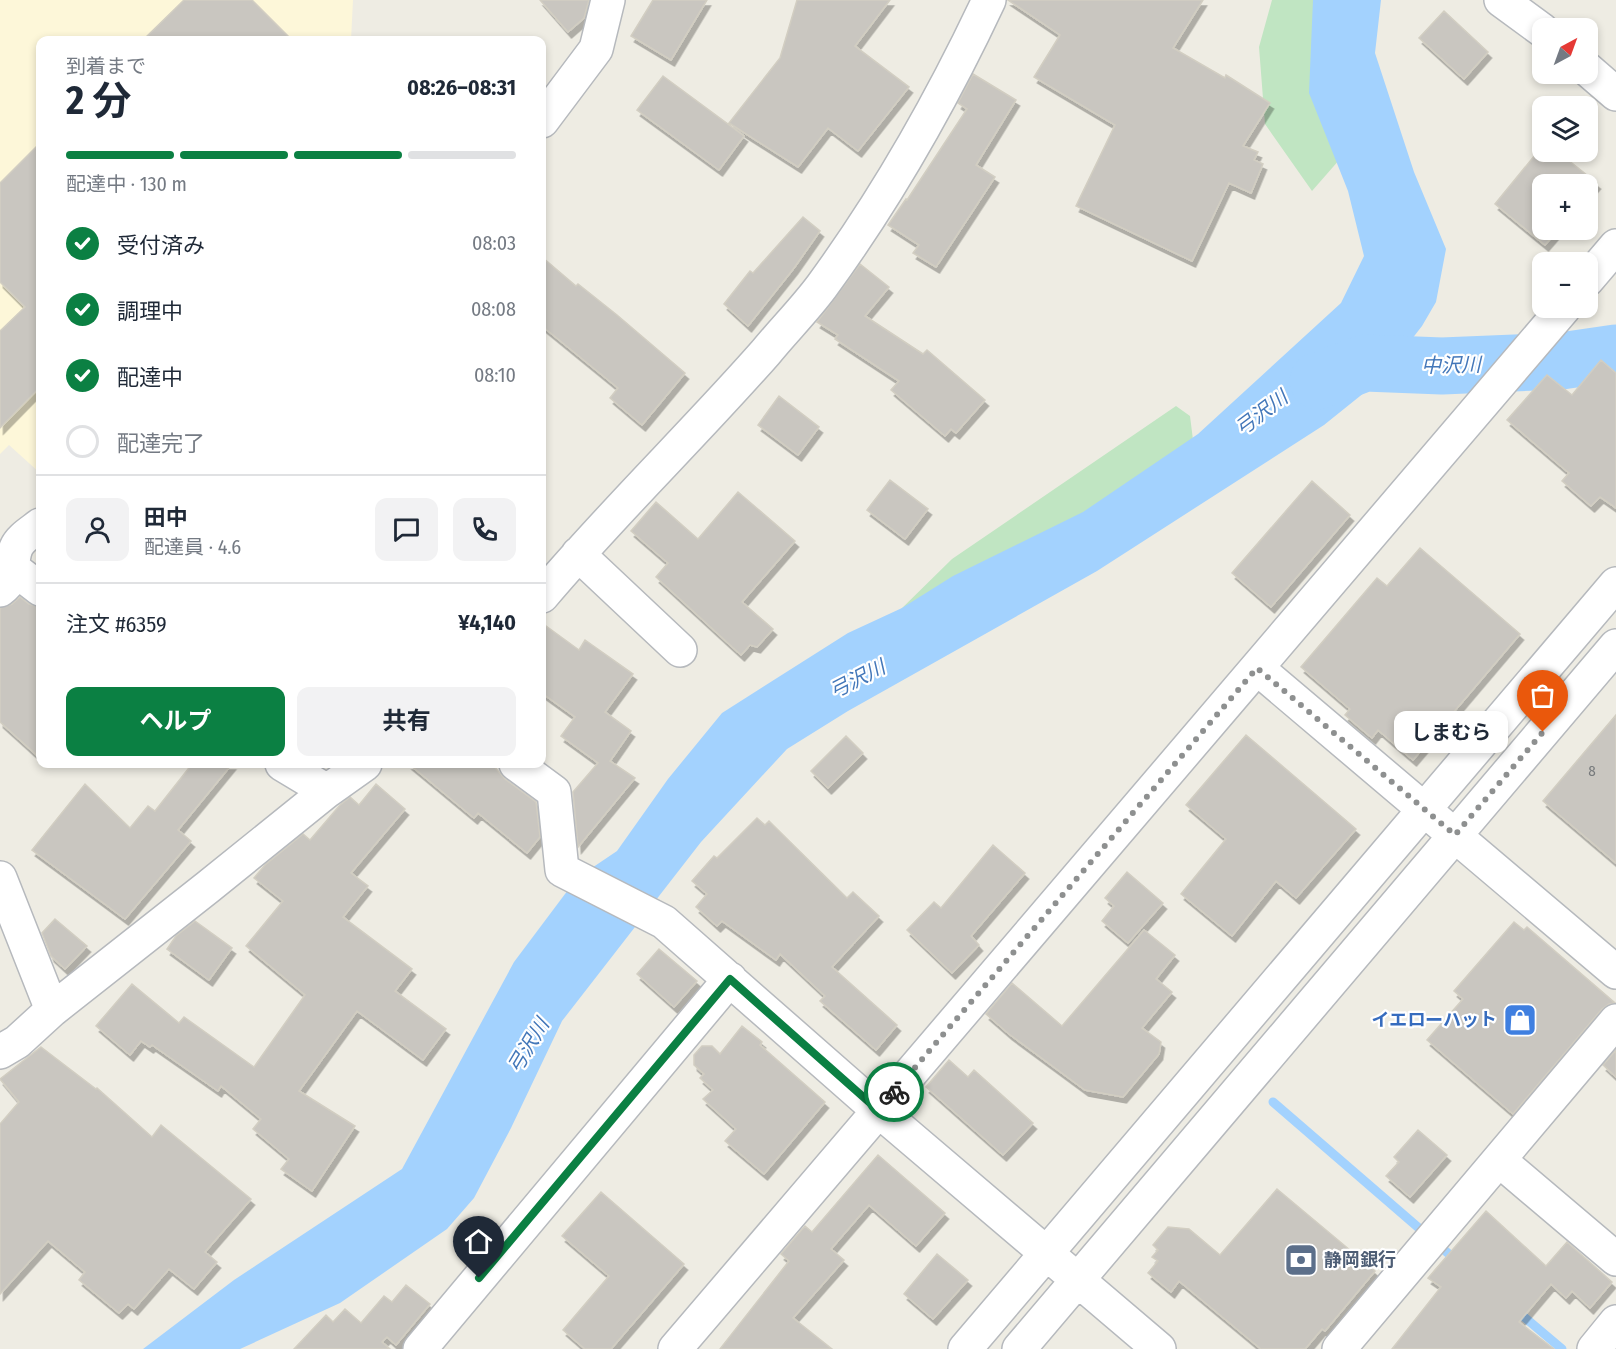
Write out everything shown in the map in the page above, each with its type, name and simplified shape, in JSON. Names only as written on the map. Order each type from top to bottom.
[{"type":"street","points":[[546,116],[596,49],[608,0]]},
{"type":"street","points":[[546,591],[578,554],[715,410],[821,287],[894,176],[956,70],[988,0]]},
{"type":"street","points":[[1501,0],[1542,17]]},
{"type":"street","points":[[1598,78],[1616,94]]},
{"type":"street","points":[[1598,267],[1616,246]]},
{"type":"street","points":[[675,1349],[1555,318]]},
{"type":"street","points":[[36,528],[16,547],[7,580],[36,588]]},
{"type":"street","points":[[578,554],[680,651]]},
{"type":"street","points":[[965,1349],[1616,584]]},
{"type":"street","points":[[1019,1349],[1616,646]]},
{"type":"street","points":[[1257,668],[1616,972]]},
{"type":"street","points":[[289,768],[327,791]]},
{"type":"street","points":[[0,1052],[17,1042],[52,1010],[327,791],[359,768]]},
{"type":"street","points":[[521,768],[554,792],[562,870],[664,922],[878,1110],[1159,1349]]},
{"type":"street","points":[[0,878],[52,1010]]},
{"type":"street","points":[[420,1349],[730,979]]},
{"type":"street","points":[[1339,1349],[1616,1022]]},
{"type":"street","points":[[1499,1160],[1616,1259]]},
{"type":"street","points":[[1594,1349],[1616,1322]]},
{"type":"shaded area","points":[[0,0],[353,0],[351,36],[36,36],[36,469],[9,445],[0,454]]},
{"type":"green space","points":[[1272,0],[1325,0],[1340,159],[1312,191],[1265,124],[1259,47]]},
{"type":"green space","points":[[1176,406],[1190,416],[1193,440],[1161,487],[896,614],[952,559]]},
{"type":"water","name":"弓沢川","points":[[1313,0],[1381,0],[1375,53],[1414,172],[1446,249],[1436,302],[1422,326],[1380,380],[1324,425],[1097,571],[848,711],[787,749],[701,842],[562,1021],[511,1128],[474,1198],[447,1229],[340,1303],[240,1349],[143,1349],[234,1280],[402,1169],[514,962],[577,878],[617,851],[668,779],[722,713],[848,633],[902,608],[953,576],[1083,512],[1198,434],[1341,303],[1364,256],[1348,191],[1309,93]]},
{"type":"building","points":[[184,0],[252,0],[288,36],[147,36]]},
{"type":"building","points":[[540,0],[589,0],[584,18],[568,32]]},
{"type":"building","points":[[653,0],[707,0],[671,60],[631,36]]},
{"type":"building","points":[[797,0],[890,0],[855,46],[909,87],[858,151],[828,128],[798,167],[729,123],[780,58]]},
{"type":"building","points":[[1008,0],[1203,0],[1173,48],[1225,78],[1226,75],[1270,103],[1243,146],[1258,152],[1254,160],[1263,164],[1251,193],[1229,183],[1192,261],[1076,206],[1115,125],[1034,77],[1060,35]]},
{"type":"building","points":[[1444,11],[1488,52],[1464,79],[1419,38]]},
{"type":"building","points":[[973,74],[1016,100],[976,165],[995,177],[936,267],[913,253],[919,245],[888,225],[967,109],[958,103]]},
{"type":"building","points":[[663,76],[744,136],[719,170],[637,110]]},
{"type":"building","points":[[36,147],[36,391],[0,428],[0,331],[25,307],[0,282],[0,183]]},
{"type":"building","points":[[1532,159],[1532,162],[1571,162],[1586,174],[1532,174],[1532,234],[1495,204]]},
{"type":"building","points":[[803,217],[820,231],[748,326],[724,304],[750,271],[753,273]]},
{"type":"building","points":[[1539,240],[1549,240],[1545,245]]},
{"type":"building","points":[[546,260],[576,286],[578,284],[617,315],[685,373],[642,425],[610,398],[618,388],[546,329]]},
{"type":"building","points":[[860,264],[889,287],[865,316],[923,354],[927,350],[985,400],[956,433],[951,429],[945,436],[891,390],[899,381],[835,339],[838,335],[817,322]]},
{"type":"building","points":[[1601,360],[1616,373],[1616,508],[1600,497],[1591,506],[1562,481],[1569,473],[1507,420],[1547,375],[1572,395]]},
{"type":"building","points":[[779,396],[819,427],[798,455],[758,425]]},
{"type":"building","points":[[890,480],[928,509],[905,539],[867,510]]},
{"type":"building","points":[[1312,481],[1350,515],[1271,607],[1232,573]]},
{"type":"building","points":[[738,492],[795,541],[742,602],[773,629],[757,647],[750,645],[741,655],[656,577],[668,563],[631,531],[656,502],[698,539]]},
{"type":"building","points":[[1420,548],[1520,634],[1413,760],[1378,730],[1372,738],[1345,715],[1350,709],[1301,667],[1377,578],[1387,586]]},
{"type":"building","points":[[20,597],[36,606],[36,754],[0,722],[0,608],[12,604]]},
{"type":"building","points":[[546,626],[579,650],[585,640],[633,674],[605,712],[631,731],[610,761],[635,778],[578,847],[573,792],[598,763],[561,736],[575,717],[546,696]]},
{"type":"building","points":[[1616,715],[1616,863],[1543,801]]},
{"type":"building","points":[[1246,735],[1356,829],[1296,898],[1276,881],[1232,936],[1181,894],[1226,839],[1186,805]]},
{"type":"building","points":[[846,736],[863,753],[828,788],[811,771]]},
{"type":"building","points":[[189,768],[229,768],[178,830],[191,841],[125,919],[32,850],[85,784],[130,828],[148,806],[155,811]]},
{"type":"building","points":[[414,768],[495,768],[505,779],[536,802],[540,837],[527,853],[478,813],[474,818]]},
{"type":"building","points":[[376,784],[405,809],[351,873],[368,886],[343,917],[412,969],[395,991],[446,1029],[423,1060],[357,1011],[299,1091],[355,1126],[312,1191],[281,1169],[289,1159],[253,1129],[261,1119],[221,1086],[218,1091],[152,1045],[150,1047],[141,1041],[130,1055],[96,1026],[132,984],[179,1023],[184,1017],[254,1067],[305,995],[246,946],[283,901],[254,878],[265,865],[303,834],[310,840],[340,805],[350,797],[359,805]]},
{"type":"building","points":[[757,818],[765,825],[769,821],[847,898],[853,892],[879,916],[832,967],[897,1025],[876,1050],[820,1001],[825,996],[780,954],[776,960],[722,921],[717,926],[696,907],[707,894],[692,881],[714,856],[717,858]]},
{"type":"building","points":[[993,845],[1025,873],[971,936],[979,945],[952,973],[907,930],[934,902],[941,908]]},
{"type":"building","points":[[1127,872],[1163,903],[1128,943],[1102,921],[1114,906],[1105,898]]},
{"type":"building","points":[[55,919],[87,946],[65,969],[51,956],[42,933]]},
{"type":"building","points":[[195,921],[232,948],[209,980],[167,949],[176,936]]},
{"type":"building","name":"イエローハット","points":[[1514,922],[1524,930],[1527,927],[1615,1003],[1602,1009],[1513,1114],[1427,1040],[1463,999],[1454,991]]},
{"type":"building","points":[[1144,930],[1175,955],[1156,979],[1172,992],[1142,1028],[1161,1042],[1159,1054],[1123,1097],[1085,1090],[1009,1034],[986,1014],[1012,983],[1062,1026]]},
{"type":"building","points":[[659,949],[697,981],[674,1007],[637,974]]},
{"type":"building","points":[[742,1026],[762,1042],[760,1045],[825,1102],[764,1174],[725,1141],[736,1129],[703,1099],[713,1090],[700,1078],[704,1074],[694,1065],[694,1055],[702,1046],[712,1046],[720,1054]]},
{"type":"building","points":[[41,1047],[97,1088],[152,1137],[161,1125],[251,1199],[205,1252],[217,1262],[194,1289],[169,1269],[134,1309],[128,1304],[119,1313],[79,1280],[85,1272],[48,1241],[0,1294],[0,1124],[19,1102],[0,1079]]},
{"type":"building","points":[[1616,1050],[1616,1077],[1603,1065]]},
{"type":"building","points":[[949,1060],[968,1077],[974,1070],[1033,1123],[1003,1155],[926,1087]]},
{"type":"building","points":[[1418,1130],[1447,1155],[1410,1197],[1386,1176],[1399,1162],[1394,1157]]},
{"type":"building","points":[[878,1155],[945,1213],[916,1246],[869,1205],[831,1249],[844,1260],[793,1318],[832,1349],[720,1349],[789,1261],[781,1254],[805,1226],[812,1232]]},
{"type":"building","points":[[1277,1189],[1375,1271],[1325,1331],[1322,1329],[1305,1349],[1261,1349],[1179,1281],[1171,1292],[1148,1273],[1158,1261],[1152,1257],[1158,1250],[1153,1245],[1168,1227],[1189,1229],[1220,1255]]},
{"type":"building","points":[[601,1192],[684,1264],[611,1349],[585,1349],[563,1330],[609,1276],[562,1236]]},
{"type":"building","points":[[1486,1211],[1546,1266],[1567,1242],[1612,1282],[1590,1308],[1572,1291],[1566,1298],[1551,1284],[1519,1322],[1554,1349],[1392,1349],[1441,1287],[1428,1278]]},
{"type":"building","points":[[937,1254],[968,1280],[933,1319],[904,1294]]},
{"type":"building","points":[[406,1285],[430,1304],[396,1345],[387,1337],[382,1342],[390,1349],[294,1349],[326,1315],[333,1322],[345,1309],[361,1323],[384,1296],[392,1302]]},
{"type":"waterway","name":"中沢川","points":[[1318,381],[1365,363],[1442,366],[1561,361],[1616,353]]},
{"type":"waterway","points":[[1273,1102],[1457,1261]]},
{"type":"waterway","points":[[1516,1310],[1562,1349]]},
{"type":"way so far","points":[[894,1092],[1257,668],[1455,835],[1543,732]]},
{"type":"place","name":"しまむら","points":[[1543,732]]},
{"type":"place","name":"イエローハット","points":[[1520,1020]]},
{"type":"place","name":"静岡銀行","points":[[1301,1260]]},
{"type":"route","points":[[479,1278],[730,979],[878,1110],[894,1092]]}]
